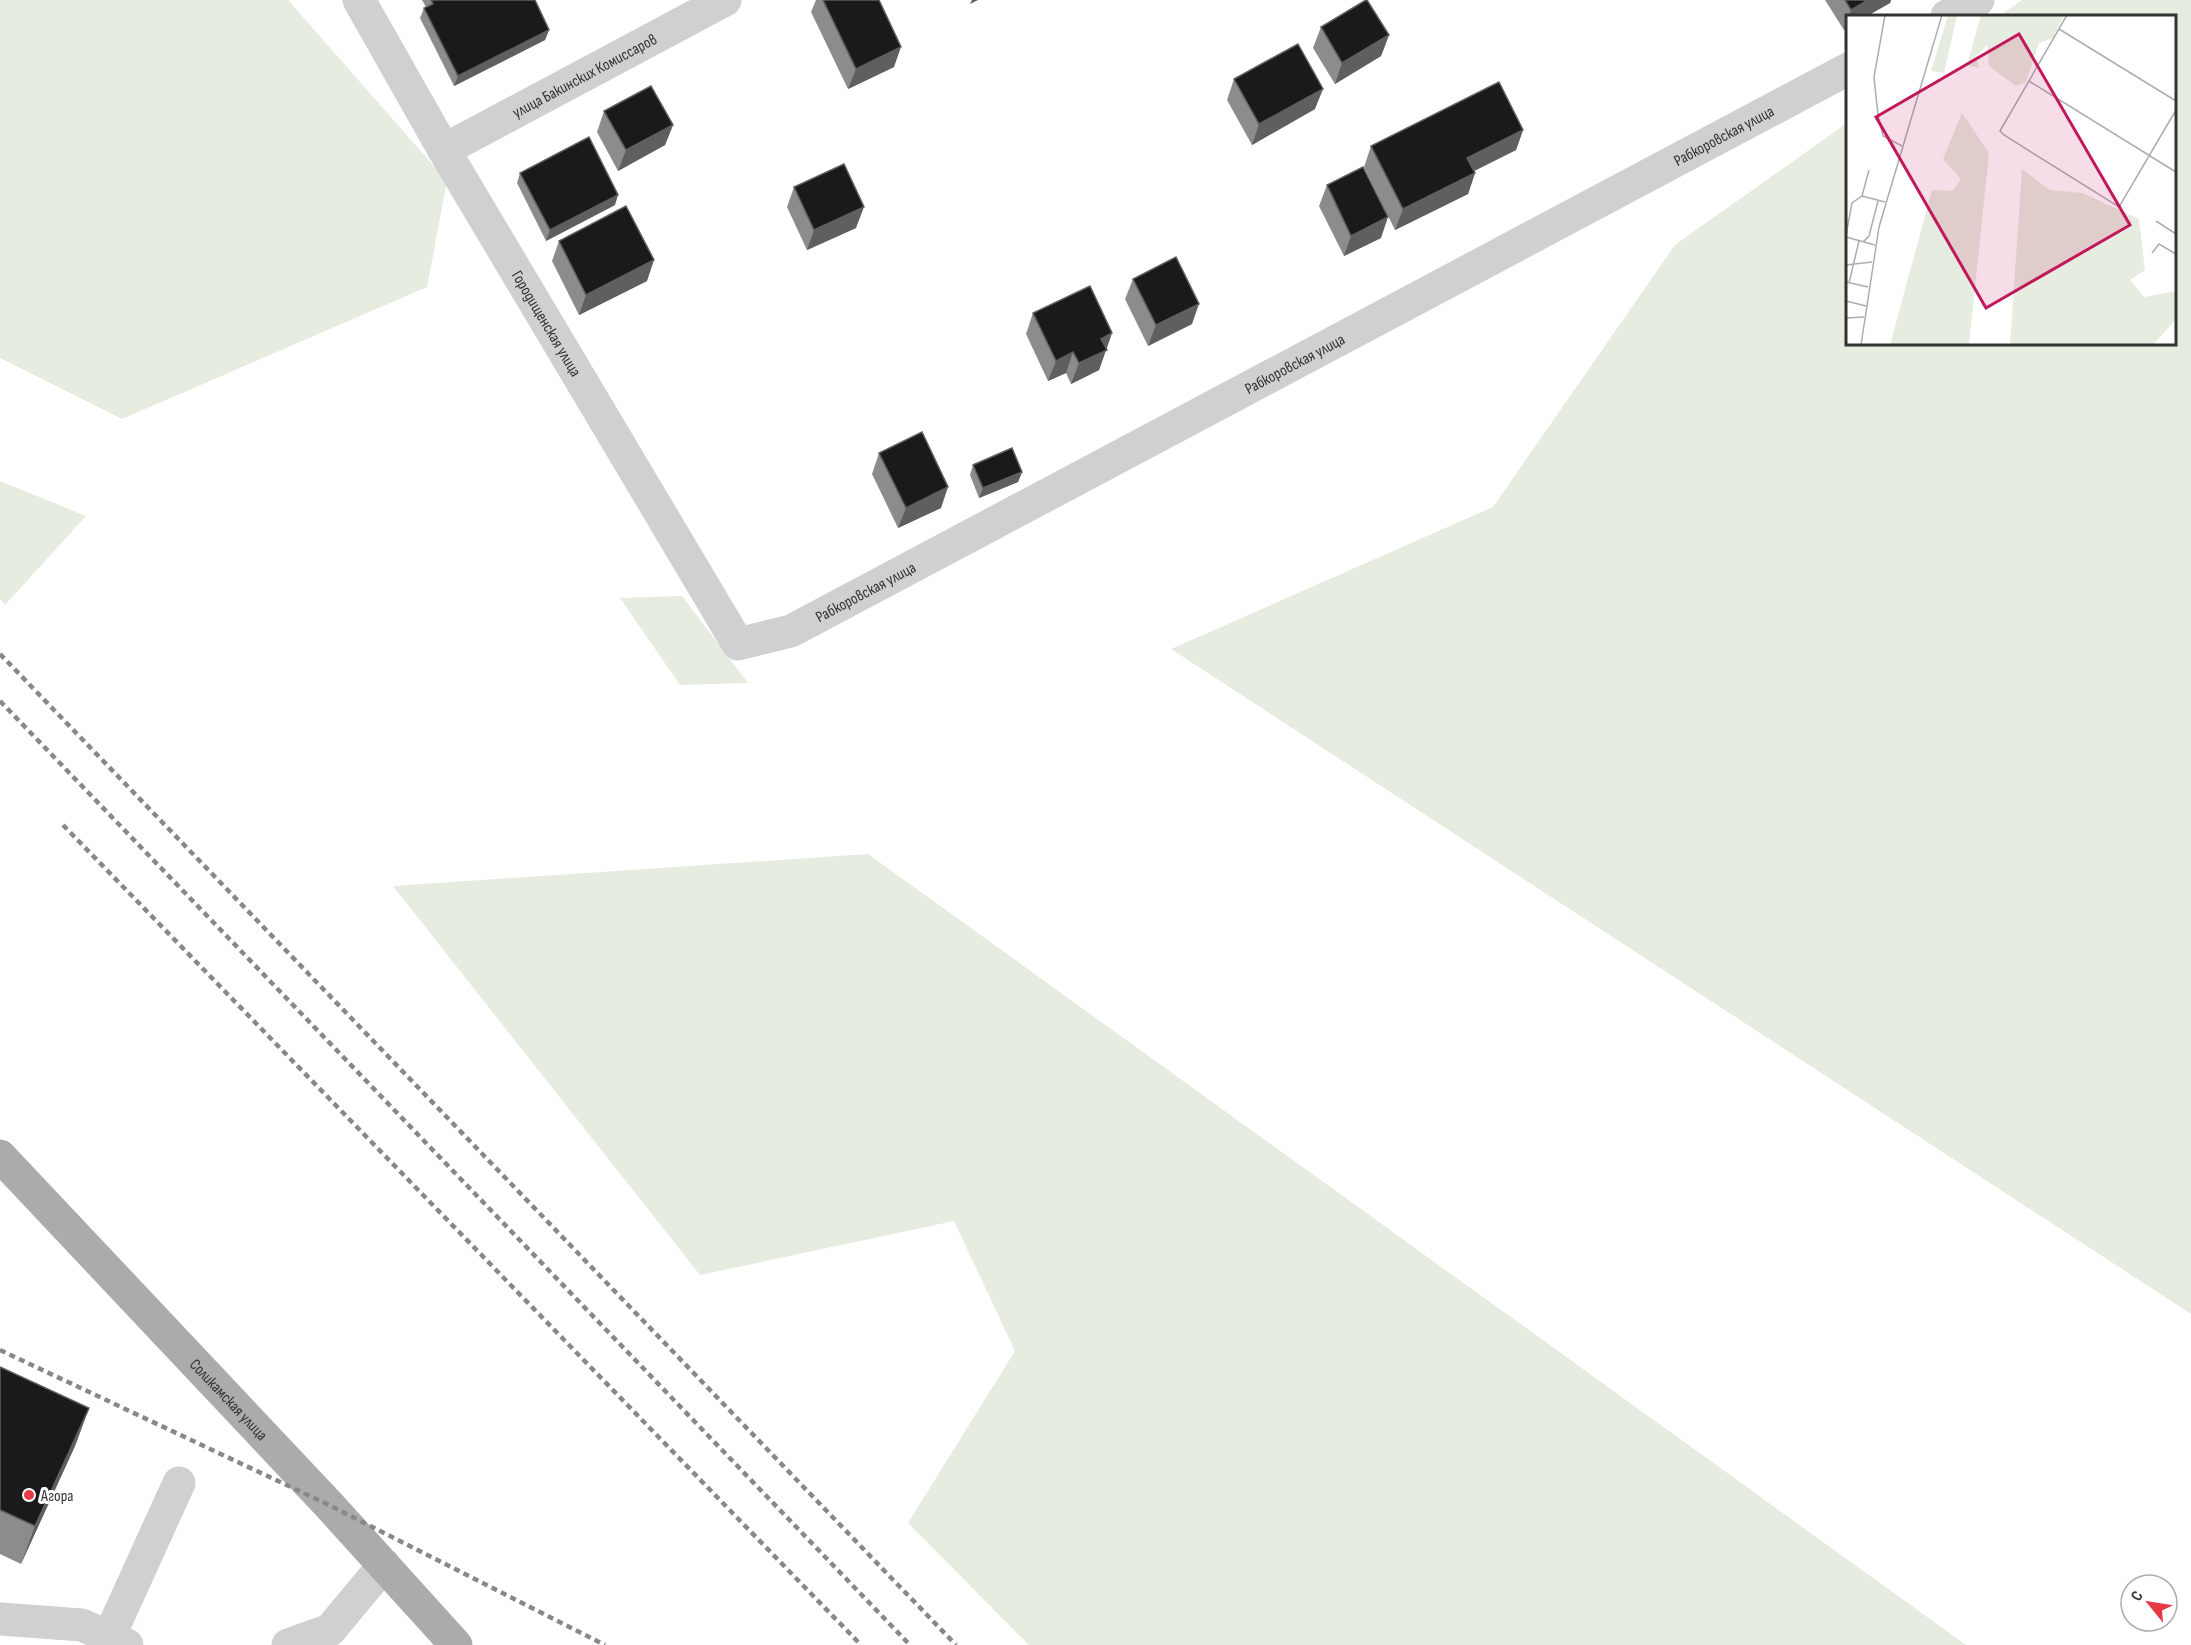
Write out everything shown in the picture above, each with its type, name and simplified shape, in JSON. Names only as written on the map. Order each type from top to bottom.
[{"type":"main road","name":"Соликамская улица","points":[[0,1156],[384,1565],[456,1645]]},
{"type":"street","name":"Городищенская улица","points":[[359,0],[444,150],[738,644]]},
{"type":"street","name":"улица Бакинских Комиссаров","points":[[444,150],[725,0]]},
{"type":"street","points":[[1949,15],[1978,0]]},
{"type":"street","name":"Рабкоровская улица","points":[[738,644],[791,631],[1846,70]]},
{"type":"street","points":[[0,1619],[82,1624],[118,1641],[179,1484]]},
{"type":"street","points":[[288,1645],[330,1630],[384,1565]]},
{"type":"shaded area","points":[[0,0],[288,0],[447,181],[427,287],[122,419],[0,358]]},
{"type":"shaded area","points":[[2022,0],[2191,0],[2191,1314],[1171,649],[1493,507],[1675,245],[1846,124],[1846,345],[2176,345],[2176,15],[2000,15]]},
{"type":"shaded area","points":[[0,481],[86,516],[5,605],[0,599]]},
{"type":"shaded area","points":[[682,596],[748,683],[680,685],[620,598]]},
{"type":"shaded area","points":[[868,854],[1966,1645],[1029,1645],[908,1523],[1015,1351],[954,1221],[700,1275],[393,886]]},
{"type":"building","points":[[431,0],[535,0],[549,30],[458,76],[424,8],[433,4]]},
{"type":"building","points":[[823,0],[879,0],[901,47],[856,69]]},
{"type":"building","points":[[1366,0],[1389,35],[1342,63],[1321,27]]},
{"type":"building","points":[[1845,0],[1868,0],[1851,10]]},
{"type":"building","points":[[1298,44],[1323,89],[1259,124],[1234,79]]},
{"type":"building","points":[[1499,82],[1523,130],[1467,158],[1475,173],[1403,209],[1371,146]]},
{"type":"building","points":[[651,86],[673,125],[626,150],[604,111]]},
{"type":"building","points":[[589,137],[618,195],[550,230],[520,173]]},
{"type":"building","points":[[844,164],[864,207],[814,230],[794,187]]},
{"type":"building","points":[[1363,167],[1388,217],[1351,236],[1327,185]]},
{"type":"building","points":[[626,206],[654,260],[586,295],[559,241]]},
{"type":"building","points":[[1176,257],[1199,304],[1156,325],[1133,279]]},
{"type":"building","points":[[1090,286],[1112,333],[1101,339],[1107,350],[1079,363],[1073,352],[1056,361],[1033,313]]},
{"type":"building","points":[[922,432],[948,487],[906,508],[879,453]]},
{"type":"building","points":[[1012,448],[1022,472],[983,488],[973,465]]},
{"type":"building","points":[[0,1367],[89,1408],[35,1526],[0,1510]]},
{"type":"railway","points":[[0,654],[956,1645]]},
{"type":"railway","points":[[0,701],[910,1645]]},
{"type":"railway","points":[[63,825],[861,1645]]},
{"type":"railway","points":[[0,1350],[329,1505],[605,1645]]},
{"type":"place","name":"Агора","points":[[29,1495]]}]
